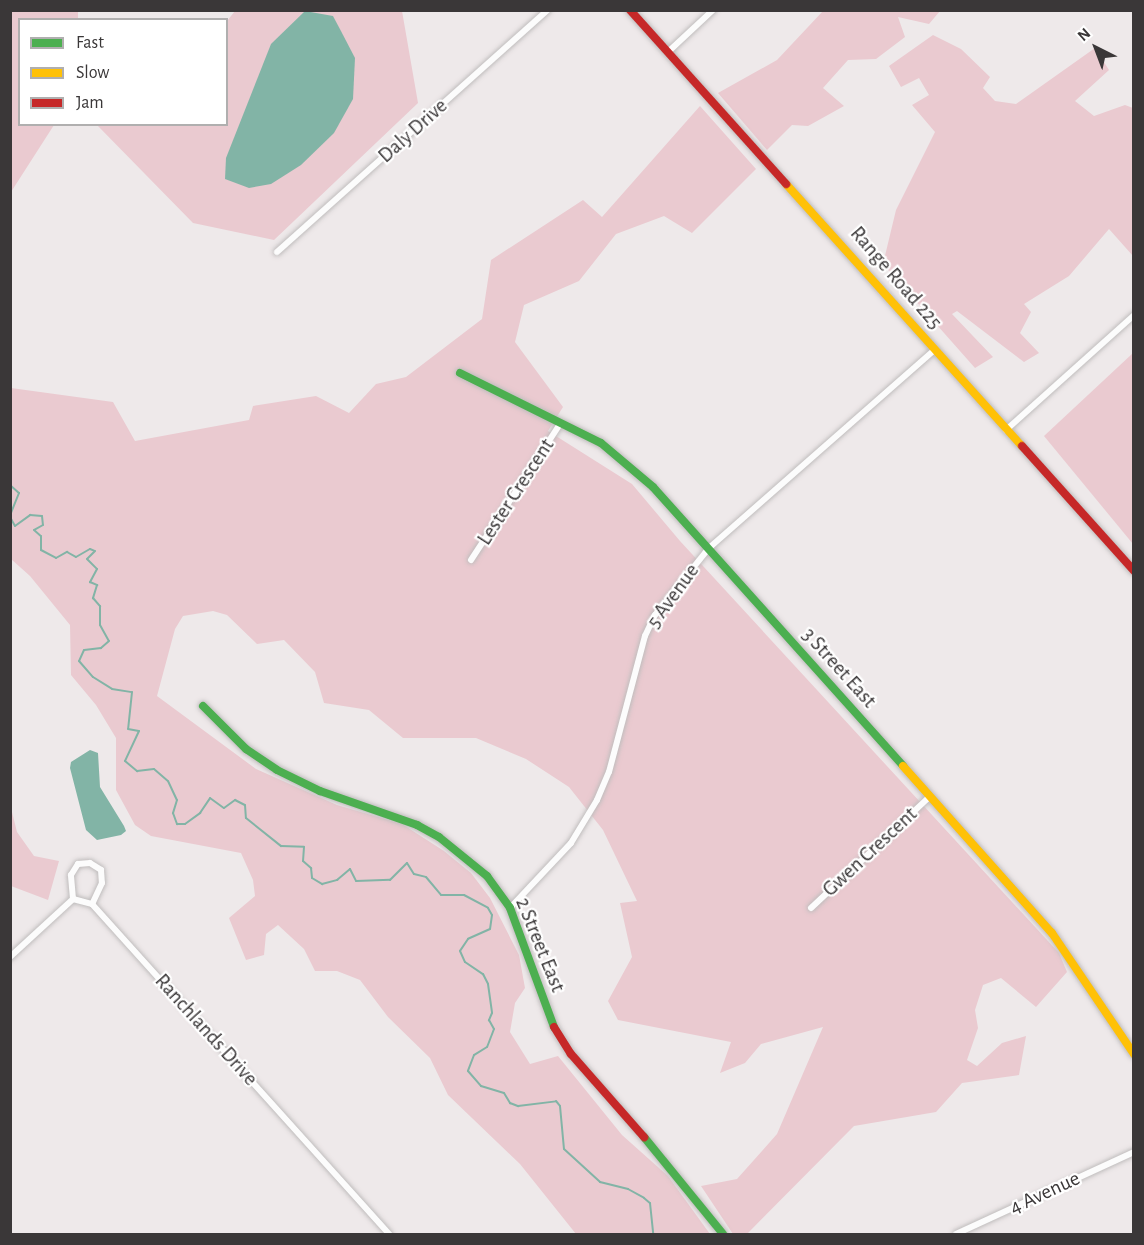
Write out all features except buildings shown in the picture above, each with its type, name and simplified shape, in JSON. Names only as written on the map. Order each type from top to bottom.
[{"type":"street","name":"Daly Drive","points":[[278,252],[548,10]]},
{"type":"street","name":"Range Road 225","points":[[630,10],[1134,571]]},
{"type":"street","points":[[668,52],[713,10]]},
{"type":"street","points":[[1006,429],[1134,315]]},
{"type":"street","name":"5 Avenue","points":[[510,908],[571,843],[597,800],[615,752],[645,636],[655,615],[709,548],[934,350]]},
{"type":"street","name":"3 Street East","points":[[460,373],[613,451],[654,487],[1052,933],[1094,990],[1134,1054]]},
{"type":"street","name":"Lester Crescent","points":[[471,560],[560,424]]},
{"type":"street","name":"2 Street East","points":[[203,706],[246,749],[277,770],[320,791],[417,825],[438,837],[486,876],[510,908],[552,1024],[571,1054],[688,1187],[723,1234]]},
{"type":"street","name":"Gwen Crescent","points":[[811,908],[929,796]]},
{"type":"street","points":[[90,863],[101,870],[102,883],[92,904],[73,899],[71,875],[78,864],[90,863]]},
{"type":"street","points":[[10,957],[73,899]]},
{"type":"street","name":"Ranchlands Drive","points":[[92,904],[389,1234]]},
{"type":"street","name":"4 Avenue","points":[[956,1234],[1134,1152]]},
{"type":"shaded area","points":[[11,10],[78,11],[78,18],[18,18],[18,126],[53,126],[11,192]]},
{"type":"shaded area","points":[[235,11],[402,11],[418,103],[274,240],[193,223],[98,126],[228,126],[228,20]]},
{"type":"shaded area","points":[[305,11],[333,16],[355,58],[353,99],[334,133],[301,165],[271,184],[249,188],[225,179],[226,158],[271,44]]},
{"type":"shaded area","points":[[823,11],[940,11],[929,24],[898,17],[905,37],[876,59],[848,60],[823,88],[844,106],[808,126],[792,125],[767,150],[718,93],[777,60]]},
{"type":"shaded area","points":[[933,35],[961,49],[990,77],[983,88],[995,101],[1016,104],[1095,48],[1109,70],[1075,101],[1094,116],[1125,105],[1133,108],[1133,256],[1109,229],[1069,276],[1024,304],[1031,312],[1020,333],[1039,353],[1024,362],[957,311],[952,314],[993,357],[975,368],[883,264],[896,210],[935,132],[912,105],[929,95],[919,78],[901,87],[889,66]]},
{"type":"shaded area","points":[[700,106],[756,169],[692,233],[664,216],[616,234],[579,281],[524,305],[515,342],[563,407],[548,431],[632,484],[680,541],[1059,953],[1067,972],[1036,1007],[1001,978],[983,985],[975,1010],[978,1028],[967,1060],[977,1066],[1002,1043],[1026,1036],[1019,1075],[962,1083],[936,1112],[854,1126],[747,1234],[733,1234],[701,1186],[737,1179],[777,1134],[823,1027],[761,1044],[745,1063],[720,1073],[731,1042],[618,1020],[608,1001],[632,957],[620,903],[637,901],[603,830],[569,787],[526,759],[476,738],[403,738],[369,710],[324,703],[315,672],[284,640],[257,644],[227,615],[213,611],[183,616],[175,629],[157,696],[256,769],[337,805],[402,824],[444,851],[471,873],[490,898],[519,955],[525,988],[515,1003],[510,1032],[530,1064],[558,1056],[622,1135],[668,1176],[710,1234],[576,1234],[520,1164],[448,1095],[430,1058],[388,1017],[360,980],[337,971],[315,971],[304,949],[278,925],[266,934],[264,955],[246,960],[229,918],[255,896],[253,880],[241,853],[151,836],[135,825],[116,790],[116,738],[96,705],[71,675],[70,625],[30,576],[11,559],[11,388],[113,402],[135,441],[249,420],[253,406],[316,396],[349,413],[376,384],[406,377],[482,319],[491,260],[583,200],[602,217]]},
{"type":"shaded area","points":[[1133,353],[1133,544],[1044,436]]},
{"type":"shaded area","points":[[90,750],[98,753],[100,787],[124,826],[126,831],[121,835],[97,840],[86,830],[70,768],[71,762]]},
{"type":"shaded area","points":[[11,808],[17,832],[34,856],[59,861],[48,900],[11,886]]},
{"type":"waterway","points":[[10,485],[19,493],[10,515]]},
{"type":"waterway","points":[[10,517],[15,526],[30,515],[42,516],[43,525],[34,530],[41,536],[41,550],[56,558],[67,552],[76,557],[90,549],[95,551],[87,559],[97,569],[90,582],[97,585],[93,598],[100,606],[100,625],[109,641],[101,648],[84,650],[79,661],[93,677],[112,689],[132,692],[128,729],[139,731],[125,761],[137,771],[154,769],[168,781],[177,800],[173,813],[177,824],[185,824],[200,813],[210,798],[224,808],[235,800],[245,805],[246,818],[281,846],[304,847],[303,861],[311,868],[312,878],[322,884],[337,880],[350,869],[356,881],[390,880],[407,863],[414,874],[426,877],[441,895],[464,895],[488,908],[492,915],[490,929],[468,939],[460,951],[465,962],[483,974],[488,984],[492,1013],[489,1020],[494,1029],[487,1047],[474,1055],[468,1071],[481,1086],[504,1093],[510,1103],[518,1106],[556,1101],[560,1106],[564,1149],[600,1182],[628,1189],[650,1203],[653,1234]]},
{"type":"traffic: fast","points":[[460,373],[601,443],[653,487],[903,766]]},
{"type":"traffic: fast","points":[[203,706],[246,749],[277,770],[320,791],[417,825],[439,837],[487,876],[510,908],[554,1027]]},
{"type":"traffic: fast","points":[[644,1137],[723,1234]]},
{"type":"traffic: slow","points":[[786,184],[1022,446]]},
{"type":"traffic: slow","points":[[903,766],[1052,933],[1134,1054]]},
{"type":"traffic: jam","points":[[630,10],[786,184]]},
{"type":"traffic: jam","points":[[1022,446],[1134,571]]},
{"type":"traffic: jam","points":[[554,1027],[571,1054],[644,1137]]}]
